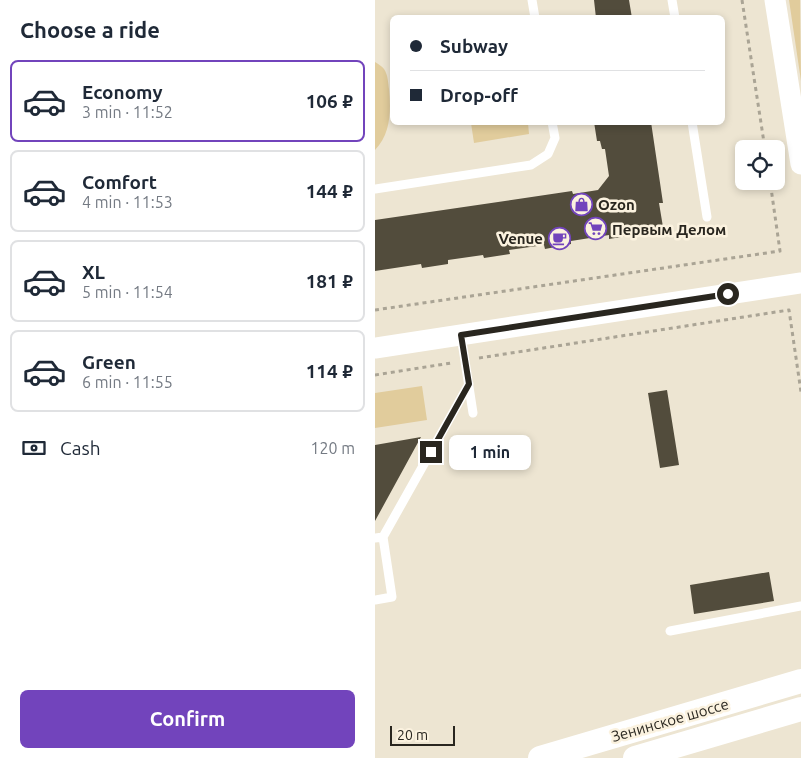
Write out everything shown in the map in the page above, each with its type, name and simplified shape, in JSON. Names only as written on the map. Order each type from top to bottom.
[{"type":"main road","name":"Зенинское шоссе","points":[[539,758],[801,681]]},
{"type":"main road","points":[[635,758],[801,709]]},
{"type":"street","points":[[775,0],[801,164]]},
{"type":"street","points":[[375,348],[801,283]]},
{"type":"lane","points":[[532,0],[534,15]]},
{"type":"lane","points":[[672,0],[674,15]]},
{"type":"lane","points":[[375,189],[531,165],[548,154],[555,138],[553,125]]},
{"type":"lane","points":[[692,125],[707,217]]},
{"type":"lane","points":[[461,335],[473,413]]},
{"type":"lane","points":[[375,600],[392,597],[379,537],[469,384]]},
{"type":"lane","points":[[670,630],[801,606]]},
{"type":"path","points":[[742,0],[764,140]]},
{"type":"path","points":[[375,310],[780,251],[771,190]]},
{"type":"path","points":[[375,375],[789,310],[801,392]]},
{"type":"shaded area","points":[[789,0],[800,0],[801,81]]},
{"type":"shaded area","points":[[375,62],[383,68],[388,79],[390,105],[387,129],[375,150]]},
{"type":"shaded area","points":[[471,125],[528,125],[529,134],[474,143]]},
{"type":"shaded area","points":[[422,386],[427,420],[375,428],[375,393]]},
{"type":"building","points":[[594,0],[629,0],[632,15],[596,15]]},
{"type":"building","points":[[594,125],[651,125],[663,203],[659,203],[663,227],[645,230],[645,233],[609,239],[609,235],[571,241],[571,244],[545,249],[544,245],[509,250],[510,254],[484,258],[483,255],[448,260],[448,264],[422,268],[421,264],[375,271],[375,220],[572,191],[573,194],[598,190],[609,176],[605,149],[602,149],[600,141],[597,141]]},
{"type":"building","points":[[667,390],[679,465],[660,468],[648,393]]},
{"type":"building","points":[[421,437],[375,521],[375,445]]},
{"type":"building","points":[[769,572],[774,601],[694,614],[690,585]]},
{"type":"place","name":"Ozon","points":[[582,204]]},
{"type":"place","name":"Первым Делом","points":[[596,229]]},
{"type":"place","name":"Venue","points":[[559,238]]},
{"type":"route","points":[[431,452],[469,384],[461,335],[728,294]]}]
